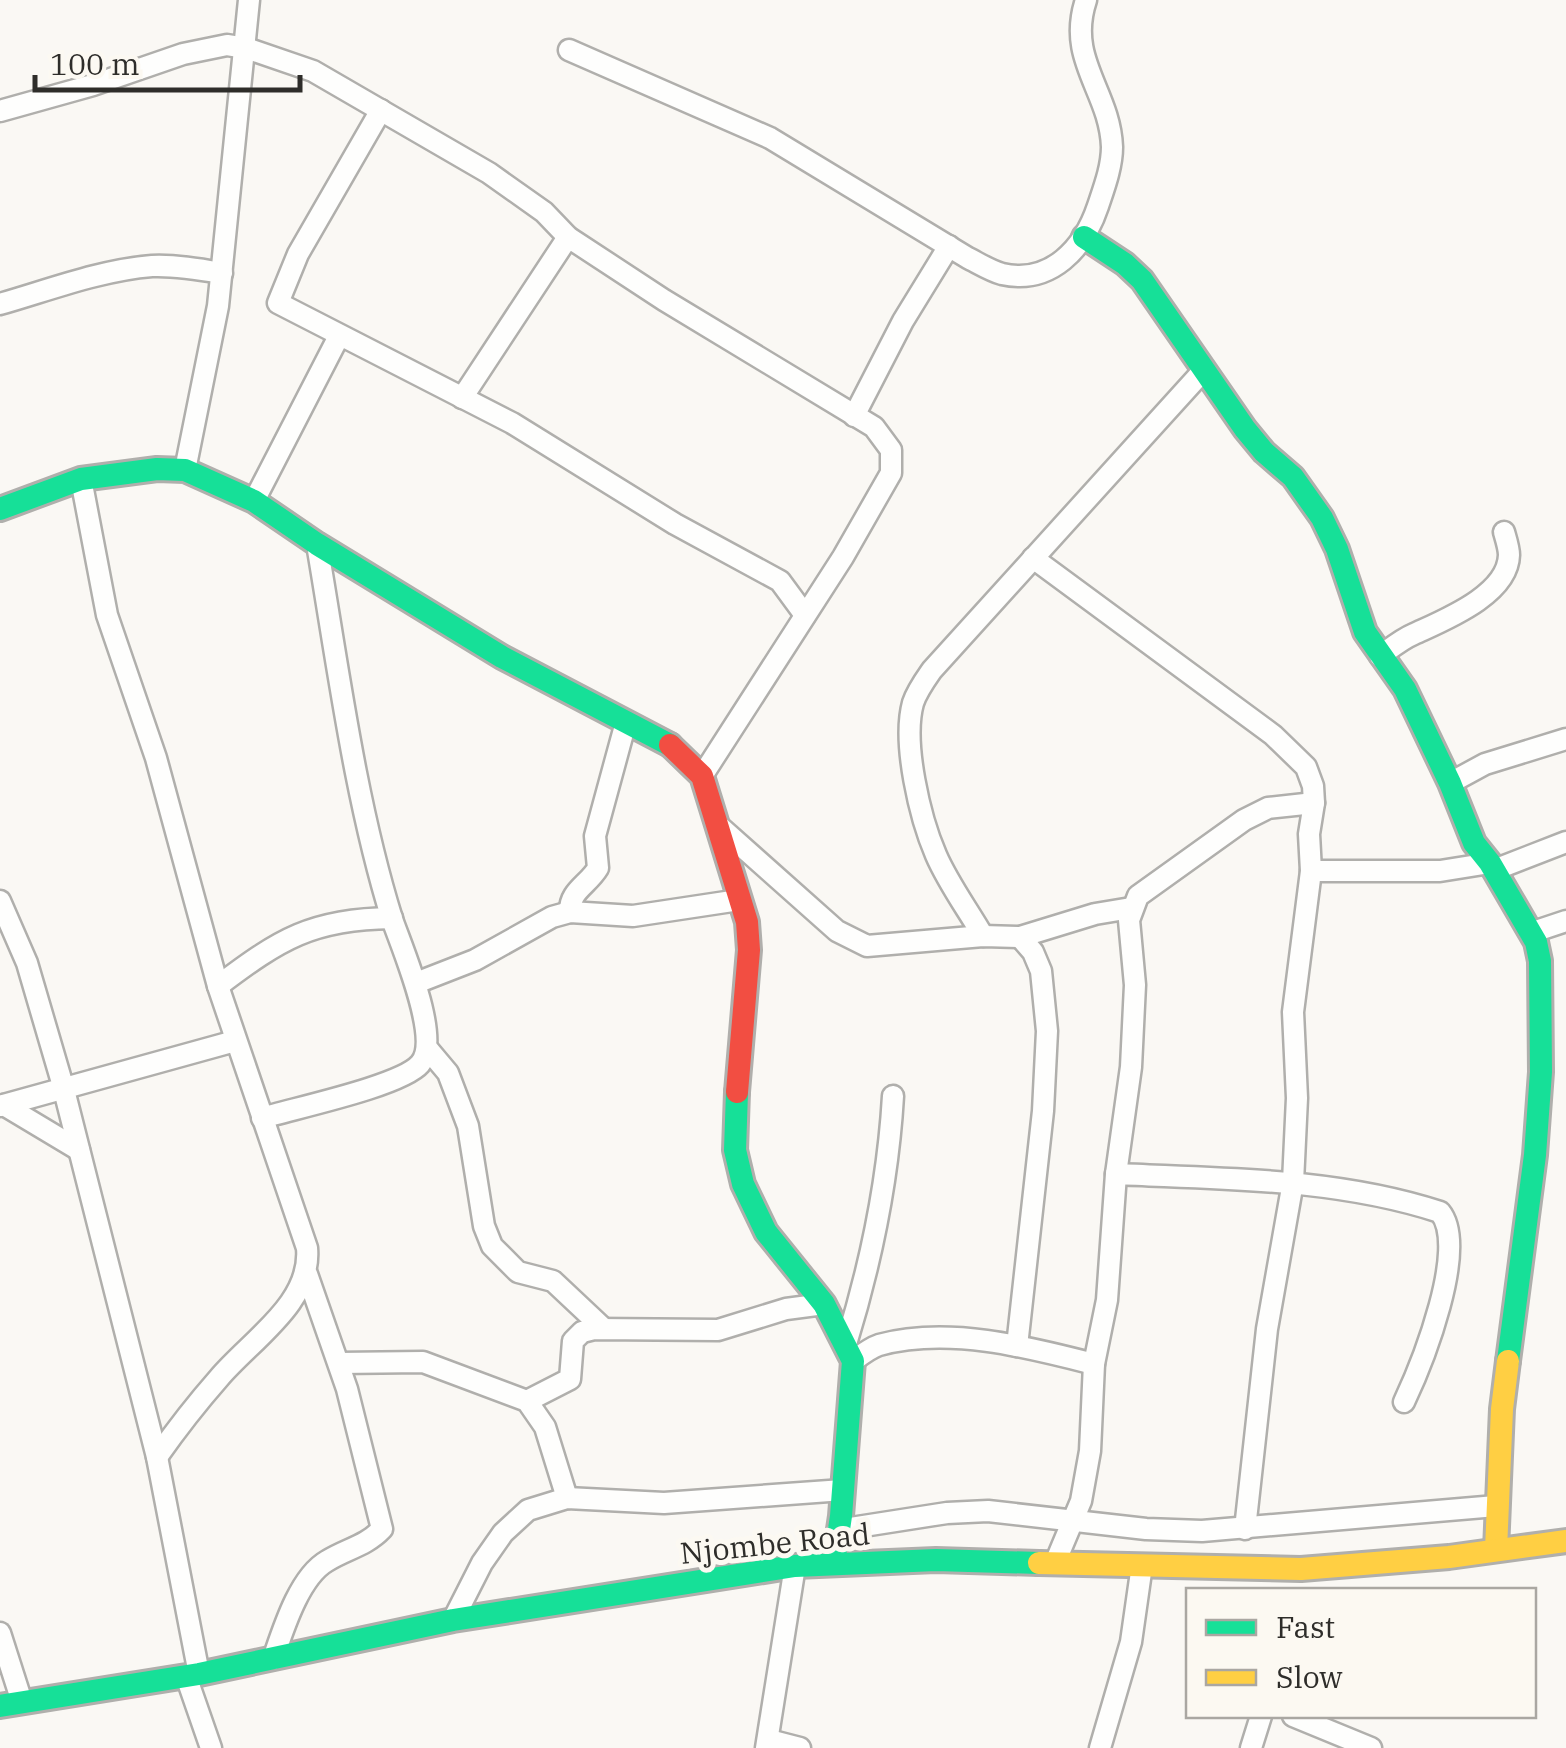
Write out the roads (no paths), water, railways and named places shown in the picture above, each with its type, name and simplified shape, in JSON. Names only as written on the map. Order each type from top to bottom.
[{"type":"main road","points":[[1084,236],[1142,280],[1202,372],[1264,452],[1293,477],[1322,518],[1337,549],[1365,632],[1405,689],[1474,843],[1492,866],[1530,933],[1540,961],[1541,1072],[1535,1155],[1506,1370],[1496,1550]]},
{"type":"main road","points":[[0,509],[82,479],[143,470],[186,470],[254,501],[502,657],[676,748],[702,776],[746,922],[749,950],[735,1150],[743,1184],[766,1232],[824,1304],[849,1352],[843,1490],[834,1563]]},
{"type":"main road","name":"Njombe Road","points":[[11,1704],[192,1675],[454,1620],[796,1566],[936,1560],[1142,1565],[1299,1580],[1566,1541]]},
{"type":"street","points":[[186,470],[218,306],[249,0]]},
{"type":"street","points":[[569,50],[770,138],[1002,274],[1027,276],[1054,268],[1072,255],[1091,226],[1107,180],[1112,148],[1108,123],[1078,34],[1086,0]]},
{"type":"street","points":[[0,111],[182,54],[227,45],[313,72],[489,173],[544,212],[568,237],[874,427],[890,450],[891,473],[702,776]]},
{"type":"street","points":[[381,110],[298,254],[278,303],[512,423],[675,524],[780,581],[805,616]]},
{"type":"street","points":[[462,398],[568,237]]},
{"type":"street","points":[[854,416],[903,321],[950,246]]},
{"type":"street","points":[[0,304],[152,266],[222,273]]},
{"type":"street","points":[[254,501],[339,336]]},
{"type":"street","points":[[984,936],[937,858],[922,814],[914,782],[914,700],[932,670],[1202,372]]},
{"type":"street","points":[[82,479],[108,616],[156,758],[235,1041],[307,1248],[307,1274],[339,1364],[382,1528],[372,1540],[332,1558],[313,1572],[287,1619],[272,1658]]},
{"type":"street","points":[[1380,656],[1410,635],[1472,605],[1484,594],[1506,569],[1509,557],[1504,532]]},
{"type":"street","points":[[262,1118],[387,1084],[423,1062],[427,1048],[416,983],[392,918],[374,850],[317,544]]},
{"type":"street","points":[[1032,558],[1273,734],[1306,767],[1314,802],[1309,834],[1311,871],[1293,1012],[1297,1098],[1293,1182],[1267,1329],[1246,1529]]},
{"type":"street","points":[[570,912],[574,894],[598,868],[595,836],[626,722]]},
{"type":"street","points":[[1450,783],[1485,764],[1566,739]]},
{"type":"street","points":[[1056,1563],[1074,1518],[1090,1451],[1094,1364],[1102,1337],[1113,1246],[1116,1174],[1131,1067],[1135,984],[1132,908],[1138,896],[1244,820],[1268,808],[1314,802]]},
{"type":"street","points":[[719,826],[850,940],[867,946],[984,936],[1020,937],[1095,914],[1132,908]]},
{"type":"street","points":[[1311,871],[1440,871],[1492,866],[1566,842]]},
{"type":"street","points":[[416,983],[475,960],[552,917],[570,912],[633,916],[739,900]]},
{"type":"street","points":[[0,902],[27,963],[63,1086],[158,1458],[192,1675],[211,1748]]},
{"type":"street","points":[[218,986],[290,936],[320,924],[392,918]]},
{"type":"street","points":[[1530,933],[1566,921]]},
{"type":"street","points":[[1017,1346],[1043,1111],[1047,1030],[1042,971],[1020,937]]},
{"type":"street","points":[[2,1105],[235,1041]]},
{"type":"street","points":[[427,1048],[448,1073],[468,1126],[484,1226],[492,1246],[518,1272],[553,1281],[603,1328]]},
{"type":"street","points":[[893,1096],[890,1155],[870,1268],[849,1352],[900,1341],[944,1338],[1017,1346],[1094,1364]]},
{"type":"street","points":[[2,1105],[79,1150]]},
{"type":"street","points":[[1116,1174],[1293,1182],[1440,1212],[1449,1232],[1436,1325],[1404,1402]]},
{"type":"street","points":[[158,1458],[222,1374],[290,1303],[307,1274]]},
{"type":"street","points":[[527,1401],[565,1384],[572,1370],[574,1341],[582,1332],[603,1328],[718,1330],[786,1309],[824,1304]]},
{"type":"street","points":[[339,1364],[423,1362],[527,1401],[546,1427],[566,1498]]},
{"type":"street","points":[[454,1620],[482,1564],[504,1533],[528,1510],[566,1498],[664,1503],[843,1490]]},
{"type":"street","points":[[838,1530],[946,1513],[988,1511],[1146,1529],[1246,1529],[1496,1506]]},
{"type":"street","points":[[1100,1748],[1132,1642],[1142,1565]]},
{"type":"street","points":[[796,1566],[767,1744],[800,1748]]},
{"type":"street","points":[[0,1633],[11,1704]]},
{"type":"street","points":[[1251,1748],[1261,1718]]},
{"type":"street","points":[[1298,1718],[1371,1748]]}]
